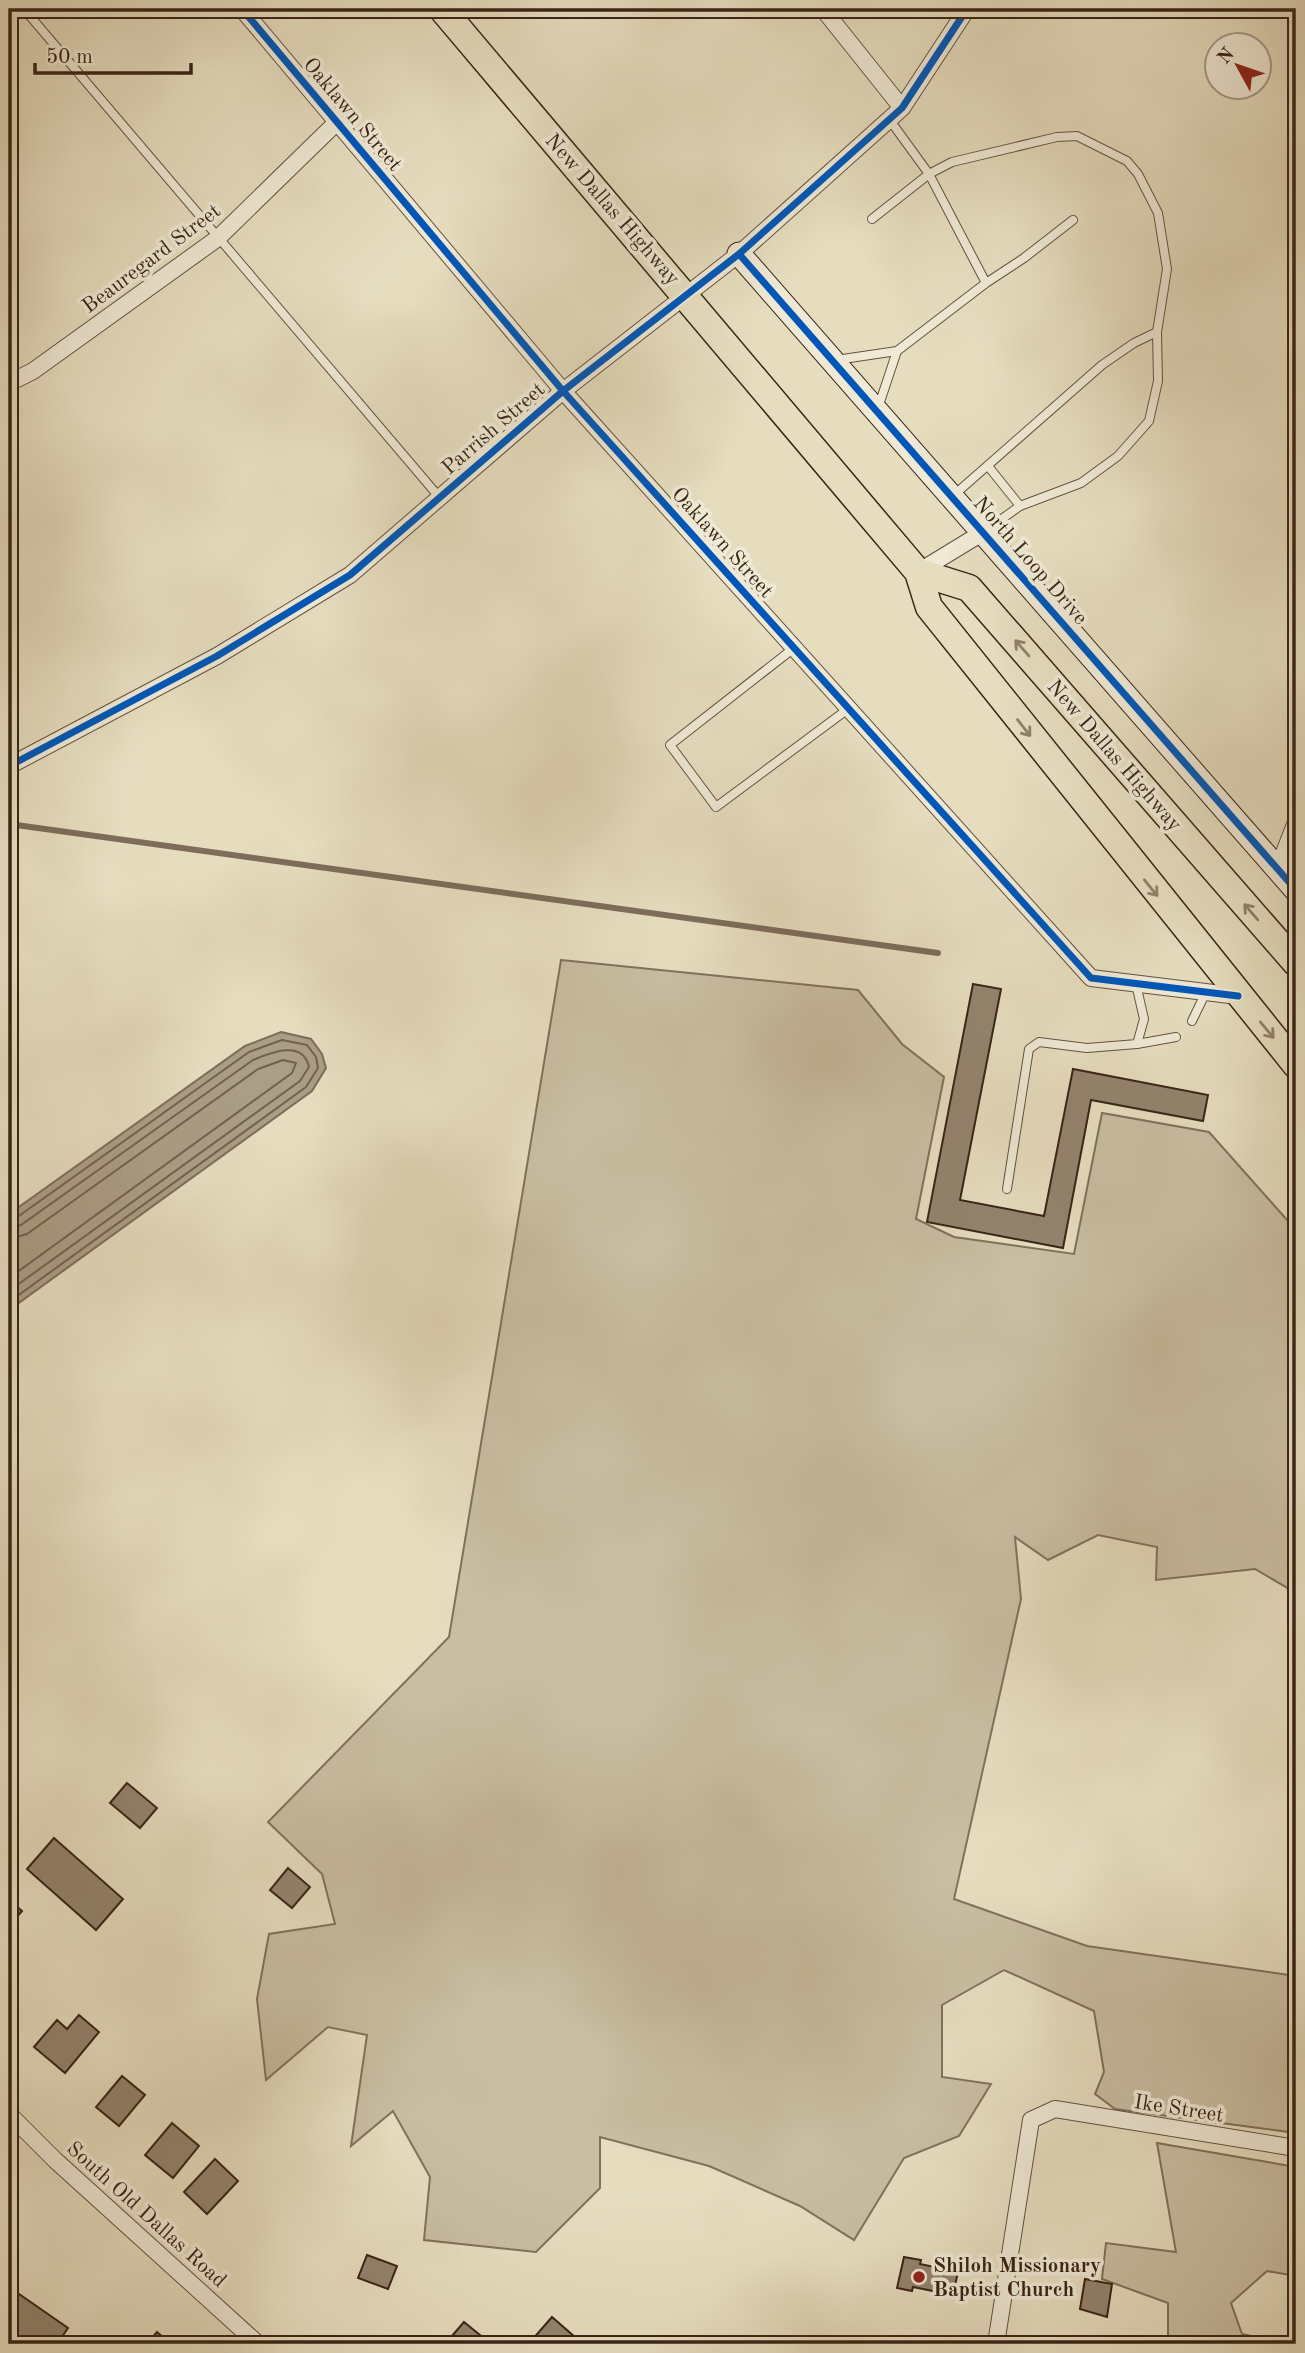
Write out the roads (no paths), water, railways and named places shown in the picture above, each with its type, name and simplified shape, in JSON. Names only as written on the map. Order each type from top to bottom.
[{"type":"main road","name":"New Dallas Highway","points":[[442,9],[687,295],[918,572],[929,607],[1238,996]]},
{"type":"main road","name":"New Dallas Highway","points":[[918,572],[969,588],[1296,963]]},
{"type":"main road","points":[[1238,996],[1296,1065]]},
{"type":"street","name":"Oaklawn Street","points":[[242,9],[563,391],[1091,978],[1238,996]]},
{"type":"street","points":[[823,9],[902,108]]},
{"type":"street","name":"Parrish Street","points":[[9,766],[217,656],[350,575],[563,391],[739,254],[902,108],[967,9]]},
{"type":"street","name":"Beauregard Street","points":[[9,383],[33,371],[218,237],[337,122]]},
{"type":"street","name":"North Loop Drive","points":[[739,254],[1296,890]]},
{"type":"street","points":[[918,572],[982,533]]},
{"type":"street","points":[[1278,868],[1296,822]]},
{"type":"street","name":"Ike Street","points":[[996,2342],[1031,2120],[1055,2109],[1296,2148]]},
{"type":"street","name":"South Old Dallas Road","points":[[9,2114],[55,2160],[258,2344]]},
{"type":"street","points":[[996,2342],[1013,2344]]},
{"type":"lane","points":[[24,9],[440,498]]},
{"type":"lane","points":[[889,119],[929,174],[986,283]]},
{"type":"lane","points":[[872,219],[929,174],[952,162],[1057,137],[1077,136],[1127,160],[1138,174],[1158,213],[1167,269],[1157,332],[1158,381],[1149,421],[1118,456],[1081,483],[1020,506],[982,533]]},
{"type":"lane","points":[[832,360],[853,360],[897,351],[1073,220]]},
{"type":"lane","points":[[952,496],[1102,365],[1134,343],[1157,332]]},
{"type":"lane","points":[[877,411],[897,351]]},
{"type":"lane","points":[[988,466],[1020,506]]},
{"type":"lane","points":[[794,648],[670,745],[716,807],[849,709]]},
{"type":"lane","points":[[1136,984],[1144,1019],[1137,1044]]},
{"type":"lane","points":[[1192,1021],[1206,992]]},
{"type":"lane","points":[[1007,1189],[1029,1049],[1040,1042],[1087,1048],[1137,1044],[1176,1037]]},
{"type":"water","points":[[281,1032],[311,1039],[322,1054],[326,1068],[312,1091],[9,1310],[9,1214],[245,1046]]},
{"type":"waterway","points":[[9,824],[938,953]]},
{"type":"place","name":"Shiloh Missionary Baptist Church","points":[[919,2277]]}]
